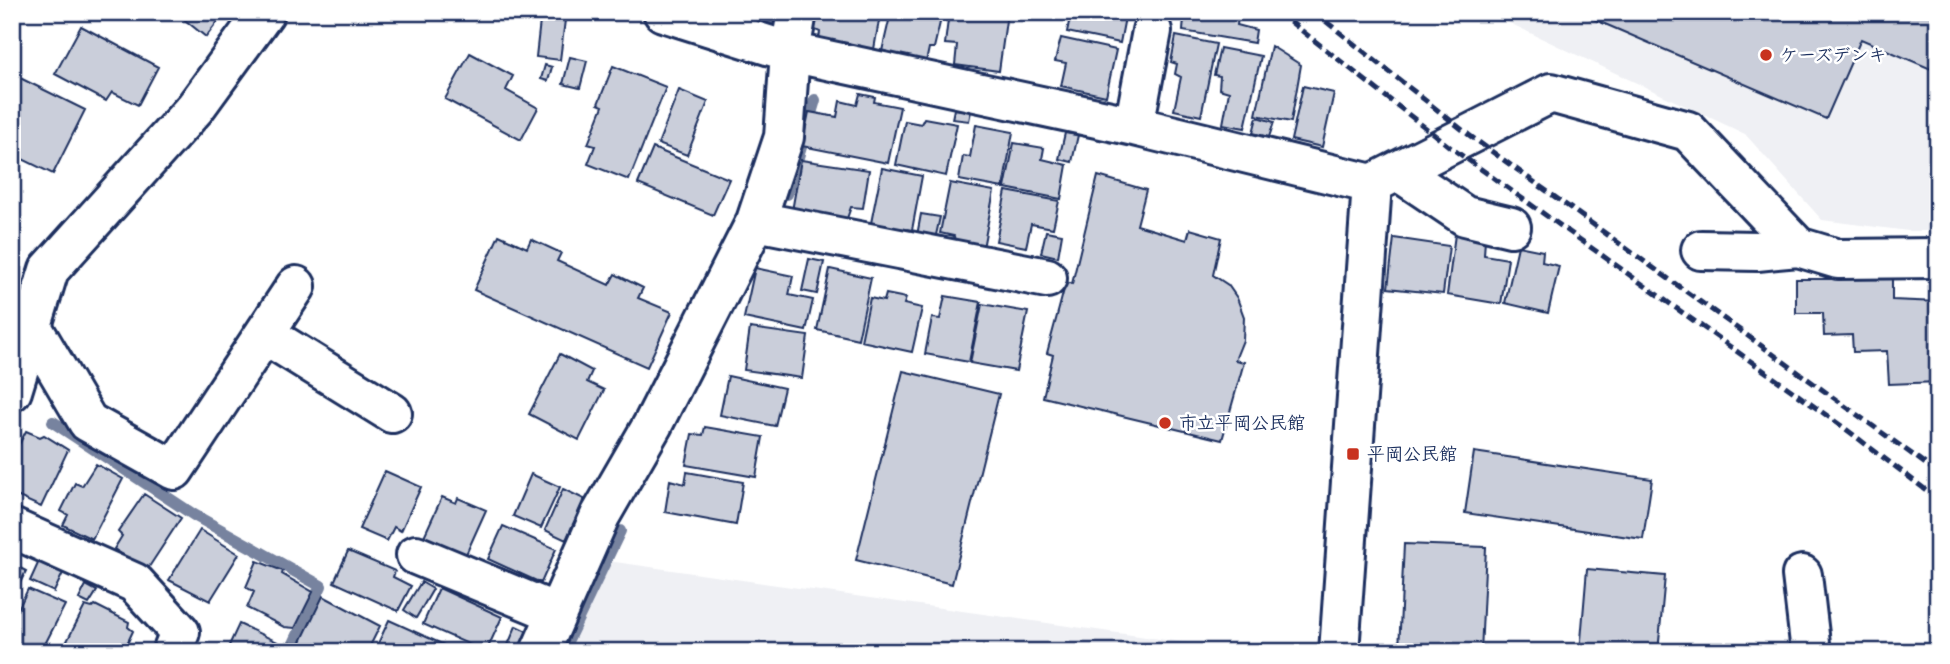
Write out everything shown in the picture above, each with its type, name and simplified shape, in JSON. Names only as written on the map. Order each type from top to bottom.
[{"type":"street","points":[[12,391],[49,270],[195,108],[265,12]]},
{"type":"street","points":[[663,12],[790,52],[1385,178],[1465,216],[1511,227]]},
{"type":"street","points":[[540,652],[600,516],[653,424],[756,221],[783,137],[790,52],[797,12]]},
{"type":"street","points":[[1134,126],[1152,31]]},
{"type":"street","points":[[1385,178],[1551,93],[1688,131],[1798,247]]},
{"type":"street","points":[[1339,652],[1385,178]]},
{"type":"street","points":[[756,221],[1047,278]]},
{"type":"street","points":[[1700,250],[1757,251],[1798,247],[1838,259],[1938,258]]},
{"type":"street","points":[[32,327],[88,422],[174,470],[296,286]]},
{"type":"street","points":[[266,335],[392,413]]},
{"type":"street","points":[[12,528],[135,583],[180,632],[172,652]]},
{"type":"street","points":[[416,555],[556,613]]},
{"type":"street","points":[[1802,575],[1811,652]]},
{"type":"shaded area","points":[[1486,12],[1938,12],[1938,231],[1908,231],[1822,220],[1745,134]]},
{"type":"shaded area","points":[[608,561],[1252,652],[568,652]]},
{"type":"building","points":[[175,12],[225,12],[206,37]]},
{"type":"building","points":[[541,12],[566,12],[560,60],[536,57]]},
{"type":"building","points":[[810,12],[880,15],[873,55],[818,45],[820,32],[809,27]]},
{"type":"building","points":[[891,12],[942,14],[934,48],[929,48],[926,62],[882,51]]},
{"type":"building","points":[[949,12],[1007,13],[999,71],[955,65],[957,45],[945,44]]},
{"type":"building","points":[[1071,12],[1126,12],[1120,43],[1067,32]]},
{"type":"building","points":[[1173,12],[1225,12],[1238,17],[1237,25],[1256,30],[1254,43],[1183,31],[1184,18],[1172,16]]},
{"type":"building","name":"ケーズデンキ","points":[[1577,12],[1938,12],[1938,72],[1861,39],[1826,119]]},
{"type":"building","points":[[81,26],[158,67],[138,105],[112,92],[106,101],[55,74]]},
{"type":"building","points":[[1176,36],[1216,44],[1201,116],[1174,110],[1181,77],[1175,74],[1177,64],[1171,62]]},
{"type":"building","points":[[1061,38],[1116,50],[1106,96],[1061,86],[1066,63],[1055,61]]},
{"type":"building","points":[[1271,46],[1301,65],[1291,122],[1256,115]]},
{"type":"building","points":[[1220,48],[1261,56],[1245,128],[1223,124],[1229,92],[1219,89],[1220,76],[1214,75]]},
{"type":"building","points":[[470,53],[513,76],[506,90],[538,108],[521,140],[445,99]]},
{"type":"building","points":[[570,57],[587,61],[580,88],[563,84]]},
{"type":"building","points":[[545,65],[552,67],[548,81],[541,79]]},
{"type":"building","points":[[613,66],[666,87],[629,180],[588,164],[595,146],[588,144],[603,106],[598,104]]},
{"type":"building","points":[[12,74],[85,110],[53,174],[12,154]]},
{"type":"building","points":[[1303,86],[1334,93],[1322,147],[1291,140]]},
{"type":"building","points":[[679,90],[708,102],[687,155],[658,144]]},
{"type":"building","points":[[860,94],[875,97],[874,102],[900,107],[888,163],[802,146],[809,112],[837,117],[840,101],[857,105]]},
{"type":"building","points":[[954,109],[971,111],[969,121],[952,119]]},
{"type":"building","points":[[1257,117],[1274,122],[1269,137],[1253,133]]},
{"type":"building","points":[[924,118],[957,124],[946,176],[896,165],[905,121],[921,124]]},
{"type":"building","points":[[976,125],[1013,132],[1003,188],[959,180],[963,156],[970,157]]},
{"type":"building","points":[[1065,133],[1078,135],[1072,162],[1059,159]]},
{"type":"building","points":[[1014,143],[1044,148],[1042,159],[1067,165],[1061,199],[1005,188]]},
{"type":"building","points":[[653,148],[729,179],[713,215],[638,184]]},
{"type":"building","points":[[801,160],[869,170],[863,208],[851,207],[845,224],[792,211]]},
{"type":"building","points":[[882,168],[922,176],[912,230],[899,228],[897,233],[870,228]]},
{"type":"building","points":[[1098,176],[1146,190],[1137,225],[1187,240],[1190,229],[1221,238],[1213,275],[1228,285],[1237,298],[1244,317],[1243,340],[1235,360],[1244,362],[1222,440],[1043,397],[1053,355],[1047,353],[1066,282],[1072,284]]},
{"type":"building","points":[[950,183],[994,191],[983,248],[955,243],[954,236],[940,233]]},
{"type":"building","points":[[1006,191],[1059,201],[1053,228],[1031,224],[1026,247],[996,241]]},
{"type":"building","points":[[921,214],[940,217],[934,244],[916,241]]},
{"type":"building","points":[[1046,231],[1062,234],[1058,257],[1041,253]]},
{"type":"building","points":[[1455,234],[1485,239],[1484,255],[1508,259],[1501,304],[1447,295]]},
{"type":"building","points":[[499,235],[527,248],[531,239],[561,253],[557,261],[609,285],[615,274],[643,288],[638,298],[672,312],[647,367],[474,290]]},
{"type":"building","points":[[1394,238],[1449,246],[1443,294],[1388,288]]},
{"type":"building","points":[[1518,246],[1543,251],[1542,262],[1559,266],[1548,313],[1505,303]]},
{"type":"building","points":[[809,259],[824,262],[817,294],[802,291]]},
{"type":"building","points":[[755,268],[793,276],[789,295],[813,300],[806,331],[744,318]]},
{"type":"building","points":[[830,269],[871,278],[858,339],[817,330]]},
{"type":"building","points":[[1796,279],[1892,279],[1892,300],[1938,302],[1938,382],[1889,384],[1887,351],[1853,352],[1852,335],[1824,336],[1823,313],[1796,313]]},
{"type":"building","points":[[886,294],[906,298],[904,304],[922,308],[912,352],[861,341],[870,298],[884,301]]},
{"type":"building","points":[[945,296],[981,302],[969,362],[925,354],[932,318],[940,319]]},
{"type":"building","points":[[982,304],[1028,312],[1016,371],[970,363]]},
{"type":"building","points":[[750,328],[808,336],[802,378],[744,370]]},
{"type":"building","points":[[560,354],[592,371],[587,382],[604,390],[579,440],[529,414]]},
{"type":"building","points":[[903,371],[999,394],[952,584],[856,560]]},
{"type":"building","points":[[728,376],[784,388],[775,426],[720,415]]},
{"type":"building","points":[[705,427],[763,437],[756,477],[686,465],[692,434],[703,435]]},
{"type":"building","points":[[26,431],[40,437],[44,435],[68,450],[41,507],[12,494],[16,473],[12,471],[12,458]]},
{"type":"building","points":[[1474,452],[1652,479],[1643,539],[1465,513]]},
{"type":"building","points":[[96,464],[123,479],[92,539],[63,525],[68,515],[61,511],[75,483],[82,486]]},
{"type":"building","points":[[385,471],[421,487],[401,531],[394,527],[387,541],[359,529]]},
{"type":"building","points":[[687,472],[743,482],[736,525],[665,512],[670,480],[685,484]]},
{"type":"building","points":[[531,474],[560,487],[541,528],[513,516]]},
{"type":"building","points":[[563,489],[584,499],[566,540],[545,530]]},
{"type":"building","points":[[144,494],[181,518],[147,570],[114,549],[122,536],[118,532]]},
{"type":"building","points":[[442,497],[456,503],[458,498],[486,510],[463,561],[421,543]]},
{"type":"building","points":[[503,526],[556,549],[541,583],[488,559]]},
{"type":"building","points":[[200,530],[239,554],[210,601],[169,580]]},
{"type":"building","points":[[1404,544],[1486,547],[1481,652],[1399,650]]},
{"type":"building","points":[[348,551],[395,571],[393,577],[411,586],[398,611],[334,582]]},
{"type":"building","points":[[40,559],[64,571],[54,592],[30,581]]},
{"type":"building","points":[[257,561],[283,571],[282,574],[313,592],[295,628],[284,627],[247,608],[254,592],[246,587]]},
{"type":"building","points":[[12,564],[26,571],[12,599]]},
{"type":"building","points":[[1587,569],[1665,576],[1658,652],[1580,652]]},
{"type":"building","points":[[421,582],[433,589],[416,618],[404,610]]},
{"type":"building","points":[[86,585],[97,591],[89,604],[79,599]]},
{"type":"building","points":[[439,588],[502,617],[486,652],[423,624]]},
{"type":"building","points":[[28,589],[65,605],[41,652],[12,652],[12,621]]},
{"type":"building","points":[[323,596],[380,626],[367,652],[296,652]]},
{"type":"building","points":[[95,605],[129,622],[128,627],[133,631],[126,646],[130,652],[83,652],[66,643],[85,606],[92,608]]},
{"type":"building","points":[[389,620],[451,648],[450,652],[374,652]]},
{"type":"building","points":[[239,624],[284,645],[281,652],[226,652]]},
{"type":"building","points":[[516,626],[531,633],[524,652],[505,652]]},
{"type":"waterway","points":[[770,32],[772,12]]},
{"type":"waterway","points":[[787,194],[815,100]]},
{"type":"waterway","points":[[53,422],[194,515],[321,586],[290,652]]},
{"type":"waterway","points":[[562,652],[620,531]]},
{"type":"railway","points":[[1278,12],[1450,147],[1843,427],[1938,499]]},
{"type":"railway","points":[[1314,12],[1469,135],[1938,473]]},
{"type":"place","name":"ケーズデンキ","points":[[1766,55]]},
{"type":"place","name":"市立平岡公民館","points":[[1165,423]]},
{"type":"place","name":"平岡公民館","points":[[1353,454]]}]
